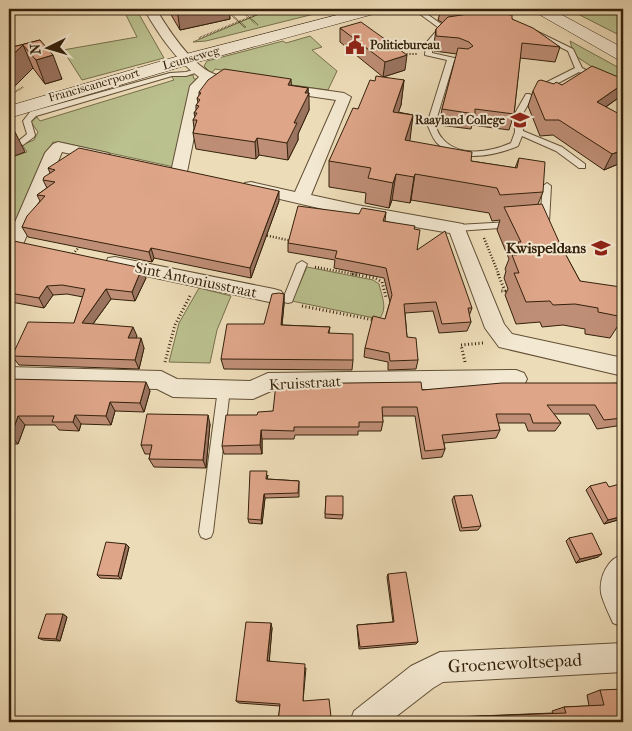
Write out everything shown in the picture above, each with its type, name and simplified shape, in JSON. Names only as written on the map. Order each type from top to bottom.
[{"type":"street","points":[[150,9],[164,33],[198,68],[250,84]]},
{"type":"street","name":"Leunseweg","points":[[9,112],[198,68],[376,9]]},
{"type":"street","points":[[543,10],[623,54]]},
{"type":"street","points":[[178,172],[197,86],[198,68]]},
{"type":"street","points":[[270,87],[344,97],[301,198]]},
{"type":"street","points":[[18,243],[53,153],[58,147],[114,158]]},
{"type":"street","points":[[160,168],[197,176]]},
{"type":"street","points":[[234,183],[357,211],[457,228],[495,328],[506,341],[623,367]]},
{"type":"street","name":"Sint Antoniusstraat","points":[[73,254],[281,298]]},
{"type":"street","name":"Kruisstraat","points":[[9,376],[161,380],[173,388],[252,390],[268,382],[516,379]]},
{"type":"street","points":[[623,567],[617,574],[615,592],[623,613]]},
{"type":"street","name":"Groenewoltsepad","points":[[365,722],[422,677],[440,666],[623,657]]},
{"type":"lane","points":[[416,9],[443,28]]},
{"type":"lane","points":[[462,24],[443,28],[429,43],[428,55],[465,60]]},
{"type":"lane","points":[[525,28],[571,50],[579,68],[623,91]]},
{"type":"lane","points":[[451,58],[431,124],[438,139],[450,148],[470,154],[503,151],[515,144],[519,132],[518,115],[530,94],[579,68]]},
{"type":"lane","name":"Franciscanerpoort","points":[[20,143],[31,135],[27,121],[33,114],[172,74],[186,74],[198,68]]},
{"type":"lane","points":[[519,132],[558,149],[582,166]]},
{"type":"lane","points":[[457,228],[544,222],[547,186]]},
{"type":"lane","points":[[281,298],[302,264]]},
{"type":"lane","points":[[206,532],[224,389]]},
{"type":"path","points":[[225,9],[250,32]]},
{"type":"path","points":[[238,9],[262,29]]},
{"type":"path","points":[[176,47],[270,9]]},
{"type":"path","points":[[403,54],[428,55]]},
{"type":"path","points":[[262,235],[300,242]]},
{"type":"path","points":[[73,254],[85,238]]},
{"type":"path","points":[[302,264],[375,278],[382,282],[386,297]]},
{"type":"path","points":[[161,380],[175,325],[198,280]]},
{"type":"path","points":[[281,298],[292,304],[380,321]]},
{"type":"path","points":[[468,379],[461,345],[506,341]]},
{"type":"green space","points":[[123,9],[136,9],[164,58],[82,80],[63,50],[137,37]]},
{"type":"green space","points":[[271,9],[334,9],[206,41],[193,42]]},
{"type":"green space","points":[[568,9],[623,9],[623,37]]},
{"type":"green space","points":[[310,36],[322,47],[312,50],[337,71],[328,90],[247,79],[249,74],[215,69],[210,75],[210,72],[204,66],[207,61],[283,41],[286,43]]},
{"type":"green space","points":[[570,41],[623,70],[623,81],[609,78],[574,55]]},
{"type":"green space","points":[[193,75],[194,79],[198,79],[174,167],[53,142],[12,233],[9,232],[9,158],[27,152],[22,145],[34,140],[38,132],[31,122],[37,117],[40,121],[174,80],[171,76]]},
{"type":"green space","points":[[307,267],[373,280],[379,284],[383,298],[384,307],[382,315],[379,319],[292,301]]},
{"type":"green space","points":[[199,288],[231,296],[217,330],[210,363],[169,362],[179,323]]},
{"type":"building","points":[[440,9],[496,9],[498,10],[446,14]]},
{"type":"building","points":[[482,12],[512,15],[512,19],[533,28],[560,47],[522,43],[514,114],[475,109],[475,114],[442,109],[458,48],[468,49],[473,46],[459,38],[436,36],[436,29],[448,17]]},
{"type":"building","points":[[361,22],[407,55],[385,62],[340,28]]},
{"type":"building","points":[[40,40],[53,55],[36,60],[23,45],[9,58],[9,48]]},
{"type":"building","points":[[592,66],[623,79],[623,84],[597,102],[623,116],[623,150],[612,154],[559,120],[545,120],[533,91],[538,81],[541,80],[554,84],[556,82],[562,85]]},
{"type":"building","points":[[224,69],[291,79],[288,85],[308,88],[305,93],[309,93],[294,123],[297,123],[287,143],[257,138],[255,142],[193,133],[197,120],[193,120],[197,113],[194,113],[199,106],[196,105],[200,100],[197,98],[201,93],[199,92],[208,80]]},
{"type":"building","points":[[376,76],[404,80],[393,112],[413,115],[405,140],[472,152],[471,161],[517,168],[519,158],[545,162],[543,192],[500,195],[497,188],[415,174],[414,177],[396,174],[393,183],[368,178],[371,168],[329,161],[353,108],[358,109],[370,80],[375,81]]},
{"type":"building","points":[[10,122],[13,128],[9,129]]},
{"type":"building","points":[[79,148],[279,191],[250,268],[151,248],[149,252],[22,227],[27,216],[45,196],[37,195],[55,182],[43,180],[44,177],[55,170],[48,168]]},
{"type":"building","points":[[542,204],[560,244],[580,281],[621,287],[623,317],[598,312],[598,308],[575,304],[553,305],[550,301],[526,302],[514,273],[519,273],[512,255],[517,255],[514,247],[519,246],[518,242],[521,242],[504,207]]},
{"type":"building","points":[[298,206],[359,214],[362,208],[386,212],[383,221],[415,226],[414,229],[420,230],[417,250],[445,231],[472,308],[468,308],[471,322],[442,324],[436,302],[404,304],[407,337],[416,338],[418,360],[390,361],[389,353],[365,348],[373,316],[385,319],[392,295],[386,268],[335,258],[337,251],[288,243]]},
{"type":"building","points":[[9,240],[142,268],[132,292],[106,289],[82,323],[133,327],[128,338],[141,338],[135,360],[12,356],[28,322],[74,323],[85,289],[62,285],[47,286],[39,298],[9,293]]},
{"type":"building","points":[[272,294],[284,294],[281,325],[330,327],[328,333],[353,334],[353,360],[221,359],[227,324],[264,324]]},
{"type":"building","points":[[9,379],[146,382],[140,403],[110,402],[106,416],[75,415],[73,422],[52,422],[54,416],[18,416],[11,436],[9,436]]},
{"type":"building","points":[[421,382],[422,390],[502,383],[623,383],[623,418],[604,420],[595,405],[547,405],[561,423],[533,423],[530,414],[496,414],[500,430],[442,435],[445,449],[425,451],[417,407],[382,407],[383,422],[359,422],[359,427],[294,427],[294,431],[261,430],[260,445],[222,446],[226,415],[257,415],[258,412],[273,411],[276,384]]},
{"type":"building","points":[[147,414],[208,415],[203,460],[149,459],[152,445],[141,445]]},
{"type":"building","points":[[250,471],[267,471],[266,479],[299,481],[298,493],[264,494],[261,520],[248,519]]},
{"type":"building","points":[[606,482],[609,487],[623,483],[623,516],[608,520],[590,486]]},
{"type":"building","points":[[472,495],[481,526],[462,528],[454,496]]},
{"type":"building","points":[[326,496],[343,496],[343,515],[325,514]]},
{"type":"building","points":[[592,533],[602,554],[580,559],[569,538]]},
{"type":"building","points":[[106,542],[126,544],[118,576],[97,575]]},
{"type":"building","points":[[406,572],[418,642],[360,647],[357,625],[394,622],[388,574]]},
{"type":"building","points":[[46,614],[63,614],[56,639],[38,638]]},
{"type":"building","points":[[246,622],[271,623],[267,661],[305,664],[303,701],[329,699],[331,717],[301,722],[278,722],[280,704],[236,701]]},
{"type":"building","points":[[623,689],[623,722],[431,722],[430,718],[566,713],[564,707],[604,705],[600,690]]},
{"type":"place","name":"Politiebureau","points":[[355,45]]},
{"type":"place","name":"Raayland College","points":[[520,120]]},
{"type":"place","name":"Kwispeldans","points":[[601,248]]}]
